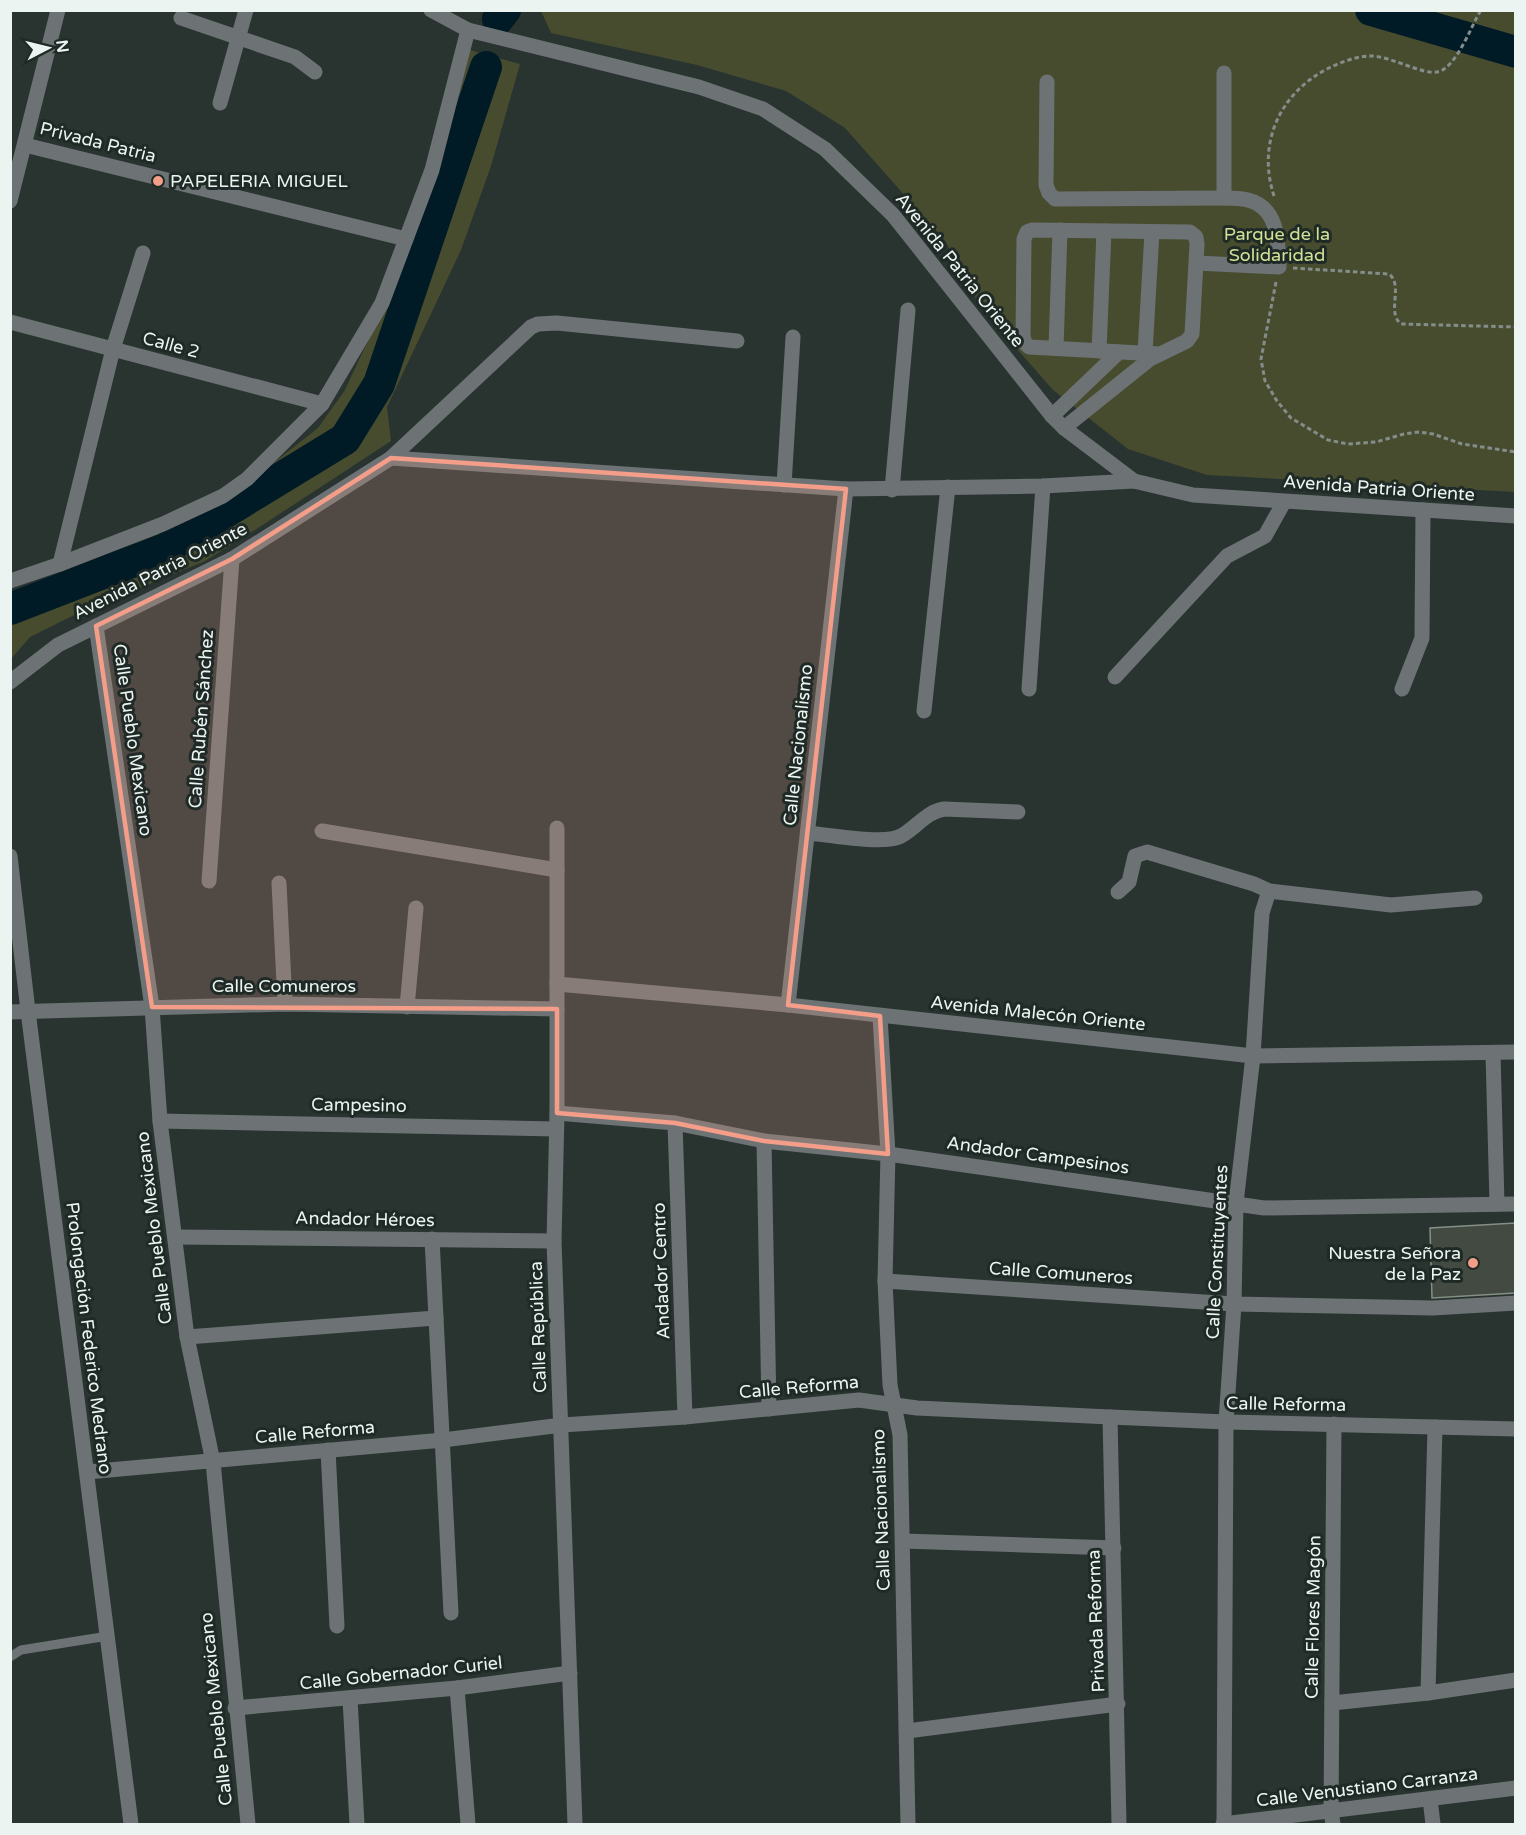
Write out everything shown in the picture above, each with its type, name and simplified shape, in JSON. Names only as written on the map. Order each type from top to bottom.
[{"type":"street","points":[[10,201],[14,173],[26,145],[58,10]]},
{"type":"street","points":[[220,103],[246,10]]},
{"type":"street","name":"Avenida Patria Oriente","points":[[431,10],[468,30],[699,87],[763,109],[825,149],[893,214],[1052,416],[1064,428],[1134,481]]},
{"type":"street","points":[[181,18],[295,57],[315,72]]},
{"type":"street","points":[[10,580],[60,564],[163,524],[223,496],[247,479],[322,405],[382,303],[432,170],[468,30]]},
{"type":"street","points":[[1224,73],[1224,198]]},
{"type":"street","points":[[1047,82],[1046,185],[1048,193],[1055,199],[1224,198],[1248,200],[1265,210],[1274,222],[1278,236],[1279,267],[1197,264]]},
{"type":"street","name":"Privada Patria","points":[[26,145],[406,239]]},
{"type":"street","points":[[1064,428],[1152,354],[1187,340],[1192,334],[1197,264],[1196,237],[1190,232],[1032,230],[1027,232],[1024,239],[1023,336],[1029,347],[1152,354]]},
{"type":"street","points":[[1056,348],[1060,230]]},
{"type":"street","points":[[1100,351],[1104,231]]},
{"type":"street","points":[[1152,232],[1152,354]]},
{"type":"street","points":[[60,564],[113,349],[143,253]]},
{"type":"street","points":[[892,490],[908,310]]},
{"type":"street","name":"Calle 2","points":[[10,322],[322,405]]},
{"type":"street","name":"Avenida Patria Oriente","points":[[10,682],[58,645],[232,559],[391,458],[525,332],[538,324],[557,323],[737,341]]},
{"type":"street","points":[[784,485],[793,338]]},
{"type":"street","points":[[1052,416],[1119,352]]},
{"type":"street","points":[[1093,376],[1110,390]]},
{"type":"street","name":"Avenida Patria Oriente","points":[[391,458],[846,489],[1044,486],[1134,481],[1193,495],[1515,516]]},
{"type":"street","points":[[1029,689],[1044,486]]},
{"type":"street","points":[[924,711],[948,487]]},
{"type":"street","name":"Calle Nacionalismo","points":[[788,1005],[846,489]]},
{"type":"street","points":[[1115,677],[1227,556],[1265,536],[1284,502]]},
{"type":"street","points":[[1402,689],[1422,638],[1423,510]]},
{"type":"street","name":"Calle Rubén Sánchez","points":[[209,881],[232,559]]},
{"type":"street","name":"Calle Pueblo Mexicano","points":[[96,626],[152,1007],[160,1121],[187,1336],[213,1461],[235,1708],[248,1824]]},
{"type":"street","points":[[808,833],[876,840],[900,837],[934,811],[944,809],[1018,812]]},
{"type":"street","name":"Calle República","points":[[557,828],[557,1113],[554,1240],[575,1824]]},
{"type":"street","points":[[322,831],[557,870]]},
{"type":"street","points":[[1118,892],[1129,882],[1135,856],[1147,852],[1269,891],[1391,904],[1475,898]]},
{"type":"street","name":"Prolongación Federico Medrano","points":[[10,856],[131,1824]]},
{"type":"street","points":[[279,884],[285,1004]]},
{"type":"street","name":"Calle Constituyentes","points":[[1224,1824],[1226,1422],[1234,1304],[1236,1203],[1253,1056],[1263,913],[1269,891]]},
{"type":"street","points":[[407,1007],[416,908]]},
{"type":"street","name":"Avenida Malecón Oriente","points":[[557,984],[788,1005],[1253,1056],[1515,1052]]},
{"type":"street","name":"Calle Comuneros","points":[[10,1012],[285,1004],[557,1010]]},
{"type":"street","name":"Calle Nacionalismo","points":[[880,1016],[888,1154],[885,1281],[890,1385],[900,1435],[908,1731],[908,1824]]},
{"type":"street","points":[[1493,1053],[1497,1204]]},
{"type":"street","name":"Andador Campesinos","points":[[557,1113],[675,1123],[764,1141],[888,1154],[1264,1208],[1515,1204]]},
{"type":"street","name":"Campesino","points":[[160,1121],[556,1129]]},
{"type":"street","name":"Andador Centro","points":[[675,1123],[686,1417]]},
{"type":"street","points":[[764,1141],[769,1409]]},
{"type":"street","name":"Andador Héroes","points":[[175,1237],[554,1240]]},
{"type":"street","points":[[432,1239],[451,1613]]},
{"type":"street","name":"Calle Comuneros","points":[[885,1281],[1234,1304],[1433,1308],[1515,1303]]},
{"type":"street","points":[[187,1336],[436,1318]]},
{"type":"street","name":"Calle Reforma","points":[[87,1473],[443,1440],[562,1425],[686,1417],[859,1400],[917,1408],[1110,1417],[1515,1429]]},
{"type":"street","name":"Privada Reforma","points":[[1110,1417],[1119,1824]]},
{"type":"street","name":"Calle Flores Magón","points":[[1332,1818],[1334,1424]]},
{"type":"street","points":[[1428,1693],[1434,1427]]},
{"type":"street","points":[[328,1450],[337,1626]]},
{"type":"street","points":[[903,1541],[1114,1548]]},
{"type":"street","name":"Calle Gobernador Curiel","points":[[235,1708],[458,1688],[570,1673]]},
{"type":"street","points":[[1332,1703],[1428,1693],[1515,1680]]},
{"type":"street","points":[[458,1688],[468,1824]]},
{"type":"street","points":[[350,1699],[357,1824]]},
{"type":"street","points":[[908,1731],[1118,1704]]},
{"type":"street","name":"Calle Venustiano Carranza","points":[[1224,1824],[1332,1818],[1430,1799],[1515,1788]]},
{"type":"street","points":[[1430,1799],[1433,1824]]},
{"type":"lane","points":[[10,1657],[21,1650],[108,1636]]},
{"type":"path","points":[[1275,199],[1269,182],[1268,156],[1280,111],[1293,94],[1313,76],[1354,58],[1372,56],[1390,59],[1426,72],[1437,72],[1446,68],[1454,61],[1481,10]]},
{"type":"path","points":[[1515,327],[1401,324],[1395,314],[1395,283],[1389,274],[1279,267],[1261,359],[1265,381],[1291,418],[1328,440],[1348,444],[1376,442],[1419,432],[1462,444],[1515,452]]},
{"type":"highlighted area","points":[[391,458],[846,489],[788,1005],[880,1016],[888,1154],[764,1141],[675,1123],[557,1113],[557,1009],[152,1007],[96,626],[232,559]]},
{"type":"green space","name":"Parque de la Solidaridad","points":[[541,11],[1515,11],[1515,492],[1207,475],[1128,449],[1053,390],[981,308],[945,241],[845,128],[786,91],[697,65],[551,33]]},
{"type":"green space","points":[[470,50],[520,64],[491,166],[461,250],[387,407],[391,441],[205,561],[74,615],[30,637],[11,659],[11,598],[220,505],[318,428],[345,390],[420,229],[446,150]]},
{"type":"building","name":"Nuestra Señora de la Paz","points":[[1515,1223],[1515,1293],[1432,1298],[1430,1228]]},
{"type":"waterway","points":[[498,19],[505,10]]},
{"type":"waterway","points":[[1371,10],[1516,52]]},
{"type":"waterway","points":[[10,609],[165,549],[345,439],[379,384],[486,67]]},
{"type":"place","name":"PAPELERIA MIGUEL","points":[[158,181]]},
{"type":"place","name":"Nuestra Señora de la Paz","points":[[1473,1263]]}]
